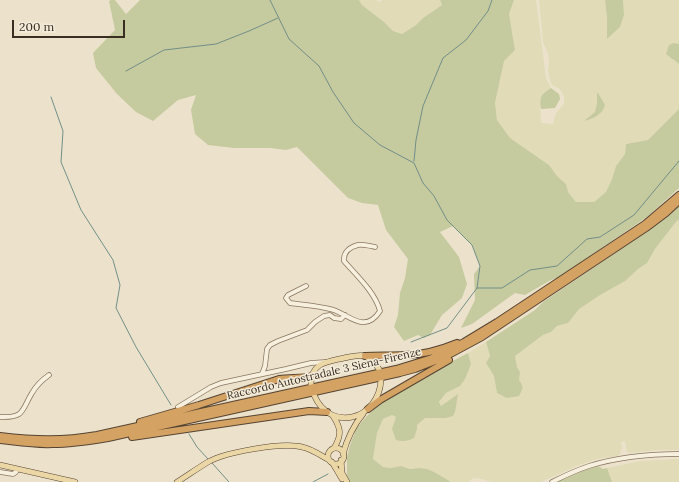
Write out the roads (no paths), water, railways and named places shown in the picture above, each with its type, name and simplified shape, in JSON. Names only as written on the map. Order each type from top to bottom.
[{"type":"highway","name":"Raccordo Autostradale 3 Siena-Firenze","points":[[0,435],[48,440],[61,440],[90,436],[407,366],[436,357],[503,318],[645,224],[679,196]]},
{"type":"highway","name":"Raccordo Autostradale 3 Siena-Firenze","points":[[0,440],[28,444],[61,444],[108,438],[408,371],[436,362],[482,337],[540,299],[646,228],[679,201]]},
{"type":"highway","points":[[365,356],[414,355],[442,349],[468,337],[544,287],[555,283]]},
{"type":"highway","points":[[367,410],[380,400],[481,342],[534,307],[540,299]]},
{"type":"highway","points":[[0,435],[60,437],[123,427],[219,399],[279,379],[305,378],[313,374]]},
{"type":"highway","points":[[28,444],[44,448],[74,446],[309,411],[327,412]]},
{"type":"main road","points":[[311,384],[313,374],[320,365],[328,362],[356,356],[365,356],[374,362],[379,369]]},
{"type":"main road","points":[[347,482],[342,473],[342,460],[346,444],[352,430],[378,396],[381,380]]},
{"type":"main road","points":[[314,395],[319,405],[333,416],[350,418],[367,410]]},
{"type":"main road","points":[[333,416],[340,433],[339,440],[328,455],[344,482]]},
{"type":"main road","points":[[177,482],[221,456],[284,445],[301,446],[337,463],[342,460]]},
{"type":"main road","points":[[314,451],[339,449],[343,454]]},
{"type":"main road","points":[[0,465],[75,482]]},
{"type":"street","points":[[306,286],[288,295],[286,298],[290,303],[332,309],[358,321],[368,321],[376,316],[380,311],[378,304],[371,293],[344,261],[344,256],[347,250],[359,244],[375,247]]},
{"type":"street","points":[[262,374],[265,366],[267,349],[270,345],[307,330],[324,316],[330,315],[334,318],[341,318],[345,315]]},
{"type":"street","points":[[178,407],[214,385],[316,362],[328,362]]},
{"type":"street","points":[[307,364],[311,365],[313,374]]},
{"type":"street","points":[[0,417],[13,416],[20,413],[25,408],[40,382],[49,375]]},
{"type":"street","points":[[552,482],[587,467],[601,463],[648,454],[679,454]]},
{"type":"street","points":[[0,472],[13,474],[17,469]]},
{"type":"waterway","points":[[270,0],[289,39],[319,66],[333,92],[354,123],[380,145],[414,163],[423,183],[434,196],[447,220],[472,245],[480,266],[477,288],[447,328],[411,342]]},
{"type":"waterway","points":[[414,161],[416,140],[423,106],[443,58],[466,40],[488,11],[492,0]]},
{"type":"waterway","points":[[126,71],[164,50],[216,44],[278,18]]},
{"type":"waterway","points":[[51,97],[63,131],[61,162],[81,210],[113,260],[120,285],[116,308],[136,347],[171,405]]},
{"type":"waterway","points":[[477,288],[502,288],[530,270],[557,266],[587,239],[600,237],[634,215],[679,161]]},
{"type":"waterway","points":[[189,434],[197,447],[208,459]]},
{"type":"waterway","points":[[212,463],[229,482]]},
{"type":"waterway","points":[[313,482],[328,474]]}]
